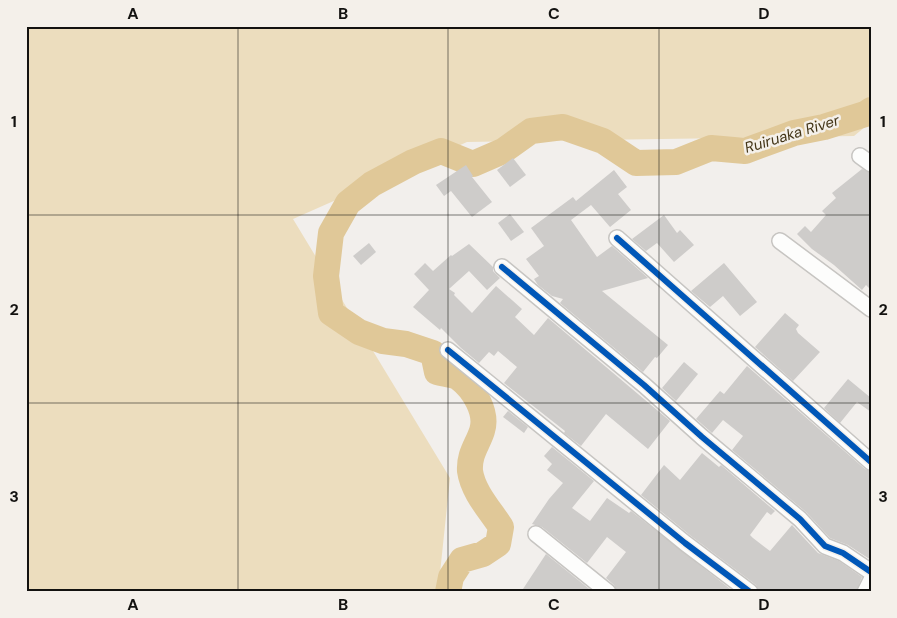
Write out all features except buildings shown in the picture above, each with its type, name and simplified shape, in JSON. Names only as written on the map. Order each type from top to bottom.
[{"type":"street","points":[[617,238],[871,462]]},
{"type":"street","points":[[780,241],[871,309]]},
{"type":"street","points":[[502,267],[644,385],[800,520],[825,546],[843,553],[871,572]]},
{"type":"street","points":[[448,350],[685,543],[750,592]]},
{"type":"street","points":[[536,534],[608,592]]},
{"type":"street","points":[[865,592],[871,580]]},
{"type":"shaded area","points":[[26,26],[871,26],[871,122],[854,136],[467,142],[293,219],[450,478],[438,592],[26,592]]},
{"type":"waterway","name":"Ruiruaka River","points":[[448,592],[451,577],[462,560],[483,554],[498,544],[501,527],[478,493],[470,471],[472,455],[482,431],[483,417],[481,409],[470,388],[465,383],[459,378],[437,372],[433,353],[406,344],[383,341],[359,332],[331,313],[326,276],[331,233],[348,203],[372,184],[413,162],[441,151],[473,164],[503,151],[531,131],[563,127],[603,141],[636,163],[676,162],[711,148],[745,151],[794,133],[824,127],[865,114],[871,110]]},
{"type":"cycle path","points":[[617,238],[871,462]]},
{"type":"cycle path","points":[[502,267],[644,385],[702,437],[800,519],[825,546],[843,553],[871,572]]},
{"type":"cycle path","points":[[448,350],[685,543],[750,592]]}]
